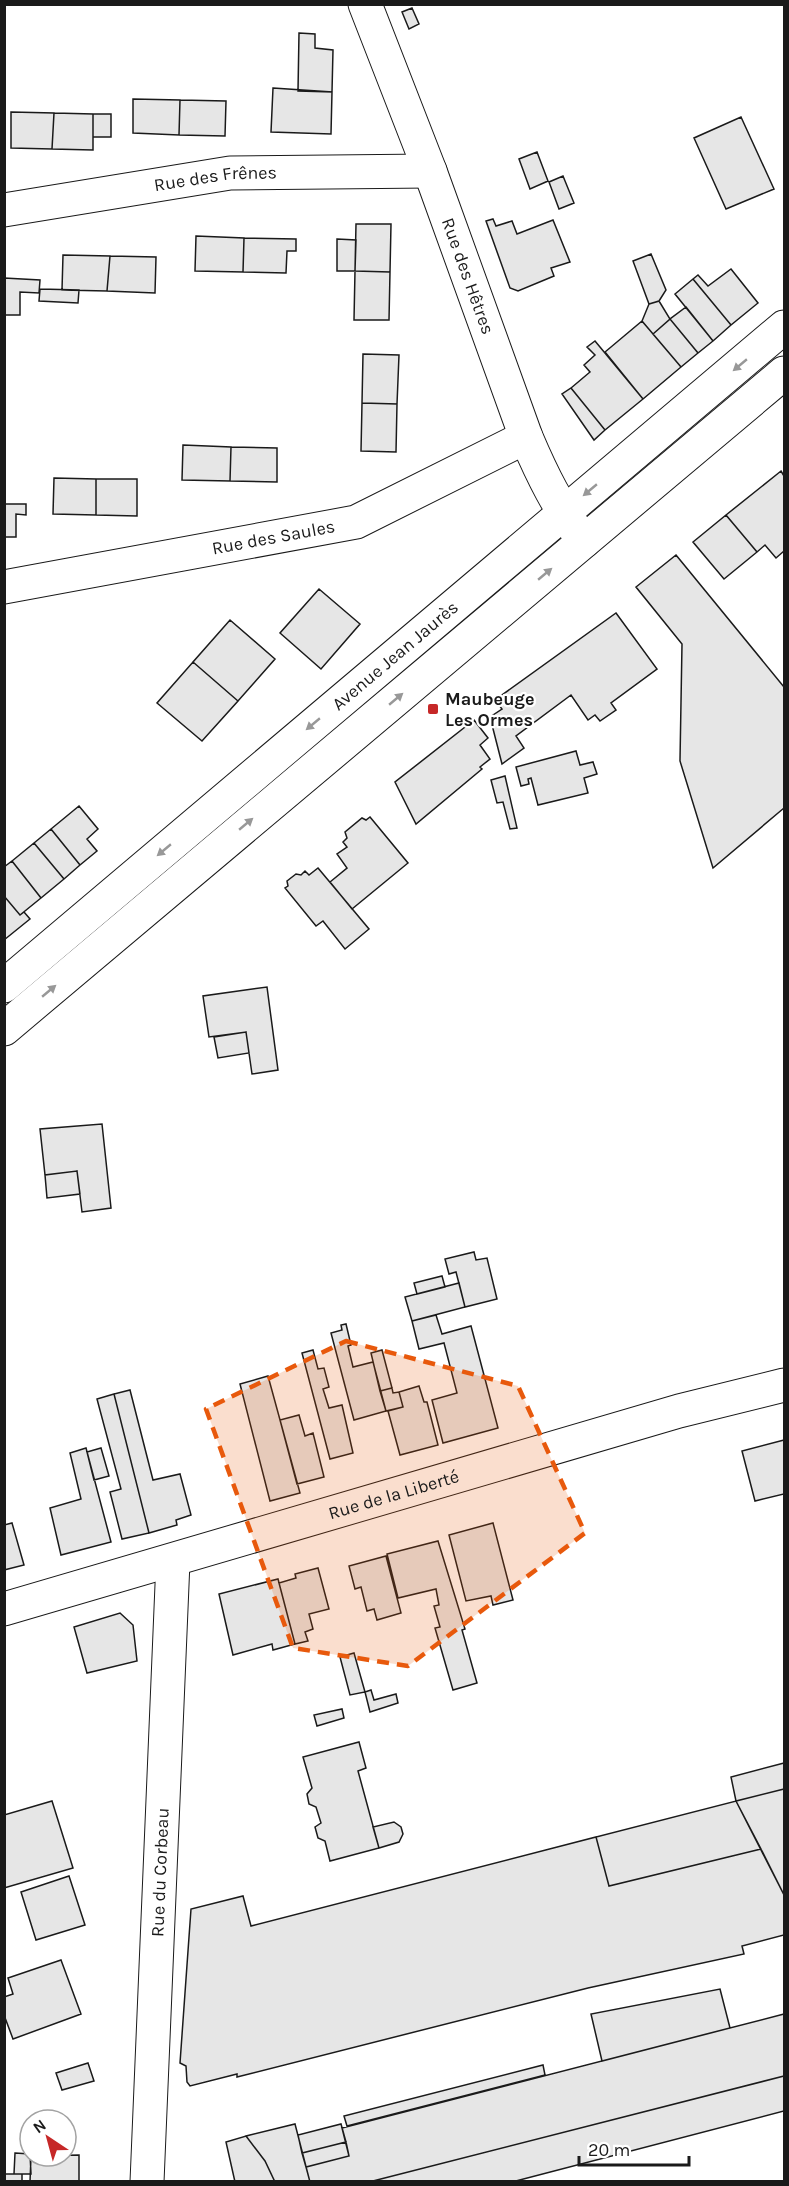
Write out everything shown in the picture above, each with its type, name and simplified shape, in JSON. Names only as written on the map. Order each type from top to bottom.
[{"type":"street","name":"Rue des Hêtres","points":[[366,4],[526,437],[562,513],[584,541]]},
{"type":"street","name":"Rue des Frênes","points":[[4,210],[230,173],[429,171]]},
{"type":"street","name":"Avenue Jean Jaurès","points":[[4,986],[784,327]]},
{"type":"street","name":"Avenue Jean Jaurès","points":[[4,1029],[784,373]]},
{"type":"street","name":"Rue des Saules","points":[[4,587],[356,522],[526,437]]},
{"type":"street","name":"Rue de la Liberté","points":[[4,1609],[679,1411],[784,1385]]},
{"type":"street","name":"Rue du Corbeau","points":[[147,2181],[173,1561]]},
{"type":"highlighted area","points":[[346,1341],[518,1386],[585,1533],[408,1666],[293,1648],[206,1409]]},
{"type":"building","points":[[412,8],[419,24],[409,29],[402,12]]},
{"type":"building","points":[[299,33],[315,34],[315,48],[333,50],[332,92],[298,91]]},
{"type":"building","points":[[273,88],[332,92],[331,134],[271,132]]},
{"type":"building","points":[[133,99],[180,100],[179,135],[133,133]]},
{"type":"building","points":[[180,100],[226,101],[225,136],[179,135]]},
{"type":"building","points":[[11,112],[54,113],[52,149],[11,148]]},
{"type":"building","points":[[54,113],[93,114],[93,150],[52,149]]},
{"type":"building","points":[[93,114],[111,114],[111,137],[93,137]]},
{"type":"building","points":[[741,117],[774,189],[726,209],[694,138]]},
{"type":"building","points":[[537,152],[548,181],[530,189],[519,159]]},
{"type":"building","points":[[563,176],[574,203],[559,209],[549,182]]},
{"type":"building","points":[[493,219],[496,226],[512,221],[517,234],[553,220],[570,262],[551,268],[554,276],[518,291],[510,288],[486,221]]},
{"type":"building","points":[[356,224],[391,224],[390,272],[355,271]]},
{"type":"building","points":[[196,236],[244,238],[243,272],[195,271]]},
{"type":"building","points":[[244,238],[296,239],[296,251],[287,251],[286,273],[243,272]]},
{"type":"building","points":[[337,239],[356,240],[355,271],[337,271]]},
{"type":"building","points":[[651,254],[666,290],[659,301],[649,304],[633,261]]},
{"type":"building","points":[[63,255],[110,256],[107,291],[62,290]]},
{"type":"building","points":[[110,256],[156,257],[155,293],[107,291]]},
{"type":"building","points":[[731,269],[758,303],[731,325],[693,279],[698,275],[708,286]]},
{"type":"building","points":[[355,271],[390,272],[389,320],[354,320]]},
{"type":"building","points":[[4,278],[40,280],[39,293],[20,292],[20,315],[4,315]]},
{"type":"building","points":[[693,279],[731,325],[713,341],[675,294]]},
{"type":"building","points":[[40,289],[79,290],[78,303],[39,301]]},
{"type":"building","points":[[659,301],[670,319],[653,334],[642,321],[649,304]]},
{"type":"building","points":[[686,307],[713,341],[698,353],[670,319]]},
{"type":"building","points":[[670,319],[698,353],[681,367],[653,334]]},
{"type":"building","points":[[642,321],[681,367],[643,399],[605,352]]},
{"type":"building","points":[[595,341],[643,399],[605,430],[571,388],[590,372],[584,365],[595,355],[587,347]]},
{"type":"building","points":[[363,354],[399,355],[397,404],[362,403]]},
{"type":"building","points":[[571,388],[605,430],[594,440],[562,394]]},
{"type":"building","points":[[362,403],[397,404],[396,452],[361,451]]},
{"type":"building","points":[[183,445],[231,447],[230,481],[182,480]]},
{"type":"building","points":[[231,447],[277,448],[277,482],[230,481]]},
{"type":"building","points":[[781,471],[784,476],[784,551],[776,558],[765,545],[757,552],[726,515]]},
{"type":"building","points":[[54,478],[96,479],[96,515],[53,514]]},
{"type":"building","points":[[96,479],[137,479],[137,516],[96,515]]},
{"type":"building","points":[[4,504],[26,504],[26,515],[16,514],[16,537],[4,537]]},
{"type":"building","points":[[726,515],[757,552],[724,579],[693,542]]},
{"type":"building","points":[[676,555],[784,687],[784,808],[713,868],[680,761],[682,644],[636,587]]},
{"type":"building","points":[[319,589],[360,624],[321,669],[280,633]]},
{"type":"building","points":[[616,613],[657,669],[611,703],[616,710],[600,721],[595,715],[588,720],[571,695],[516,736],[524,748],[502,764],[490,717],[502,709],[495,700]]},
{"type":"building","points":[[230,620],[275,659],[238,701],[193,662]]},
{"type":"building","points":[[193,662],[238,701],[202,741],[157,703]]},
{"type":"building","points":[[474,720],[488,738],[480,745],[490,759],[480,767],[482,769],[416,824],[395,782]]},
{"type":"building","points":[[576,751],[580,765],[593,762],[597,774],[584,778],[588,793],[538,805],[531,778],[528,779],[529,784],[521,786],[516,767]]},
{"type":"building","points":[[505,776],[517,828],[510,829],[503,802],[497,803],[491,780]]},
{"type":"building","points":[[79,806],[98,829],[87,839],[97,851],[80,865],[51,829]]},
{"type":"building","points":[[370,817],[408,863],[352,909],[330,882],[347,868],[337,854],[347,847],[343,842],[347,838],[345,832],[362,818],[366,820]]},
{"type":"building","points":[[51,829],[80,865],[64,879],[34,843]]},
{"type":"building","points":[[34,843],[64,879],[41,898],[12,861]]},
{"type":"building","points":[[12,861],[41,898],[20,915],[4,896],[4,867]]},
{"type":"building","points":[[318,868],[369,929],[345,949],[323,921],[316,926],[285,888],[288,886],[287,881],[296,874],[301,875],[305,871],[309,875]]},
{"type":"building","points":[[4,896],[20,915],[24,912],[30,919],[4,940]]},
{"type":"building","points":[[267,987],[278,1070],[252,1074],[246,1032],[209,1037],[203,996]]},
{"type":"building","points":[[246,1032],[249,1053],[218,1058],[214,1037]]},
{"type":"building","points":[[102,1124],[111,1208],[82,1212],[77,1171],[45,1175],[40,1129]]},
{"type":"building","points":[[77,1171],[80,1194],[47,1198],[45,1175]]},
{"type":"building","points":[[474,1252],[476,1260],[487,1258],[497,1299],[465,1307],[456,1272],[449,1274],[445,1259]]},
{"type":"building","points":[[442,1276],[445,1287],[417,1294],[414,1283]]},
{"type":"building","points":[[459,1283],[465,1307],[412,1321],[405,1297]]},
{"type":"building","points":[[436,1315],[442,1334],[471,1326],[498,1428],[443,1443],[432,1400],[457,1393],[444,1343],[419,1349],[412,1321]]},
{"type":"building","points":[[346,1324],[353,1367],[373,1362],[386,1411],[354,1420],[331,1333],[342,1330],[341,1325]]},
{"type":"building","points":[[313,1350],[318,1369],[324,1368],[329,1387],[323,1389],[329,1408],[342,1405],[353,1453],[330,1459],[302,1353]]},
{"type":"building","points":[[382,1350],[392,1388],[380,1391],[371,1353]]},
{"type":"building","points":[[268,1376],[300,1493],[270,1501],[240,1384]]},
{"type":"building","points":[[419,1386],[424,1402],[427,1402],[438,1445],[400,1455],[388,1411],[403,1407],[399,1392]]},
{"type":"building","points":[[392,1388],[393,1393],[399,1392],[403,1407],[386,1411],[380,1391]]},
{"type":"building","points":[[130,1390],[153,1480],[180,1474],[191,1515],[176,1520],[177,1525],[149,1533],[114,1394]]},
{"type":"building","points":[[114,1394],[149,1533],[122,1539],[110,1492],[121,1489],[97,1399]]},
{"type":"building","points":[[299,1415],[305,1436],[313,1433],[324,1477],[297,1484],[280,1420]]},
{"type":"building","points":[[784,1440],[784,1494],[755,1501],[742,1451]]},
{"type":"building","points":[[86,1448],[111,1542],[61,1555],[50,1508],[81,1499],[70,1453]]},
{"type":"building","points":[[101,1448],[109,1476],[94,1480],[87,1452]]},
{"type":"building","points":[[12,1523],[24,1565],[4,1570],[4,1525]]},
{"type":"building","points":[[493,1523],[513,1600],[493,1605],[491,1596],[466,1601],[449,1535]]},
{"type":"building","points":[[438,1541],[465,1629],[462,1630],[477,1683],[453,1690],[435,1628],[440,1627],[434,1606],[439,1605],[436,1589],[398,1598],[387,1554]]},
{"type":"building","points":[[386,1556],[401,1613],[377,1620],[374,1609],[367,1611],[361,1587],[355,1589],[349,1566]]},
{"type":"building","points":[[318,1568],[329,1609],[309,1614],[313,1629],[305,1632],[308,1641],[295,1644],[279,1583],[296,1578],[295,1574]]},
{"type":"building","points":[[278,1579],[295,1644],[273,1650],[272,1644],[233,1655],[219,1594]]},
{"type":"building","points":[[120,1613],[133,1625],[137,1661],[87,1673],[74,1627]]},
{"type":"building","points":[[354,1653],[365,1692],[350,1695],[340,1657]]},
{"type":"building","points":[[371,1690],[374,1700],[396,1694],[398,1703],[370,1712],[365,1692]]},
{"type":"building","points":[[342,1709],[344,1718],[317,1726],[314,1715]]},
{"type":"building","points":[[359,1742],[366,1768],[358,1771],[379,1848],[330,1861],[325,1841],[318,1838],[315,1827],[321,1823],[316,1807],[309,1804],[307,1794],[312,1788],[303,1757]]},
{"type":"building","points":[[784,1763],[784,1789],[736,1801],[731,1777]]},
{"type":"building","points":[[784,1789],[784,1895],[736,1801]]},
{"type":"building","points":[[52,1801],[73,1868],[4,1888],[4,1815]]},
{"type":"building","points":[[736,1801],[761,1849],[609,1886],[596,1837]]},
{"type":"building","points":[[394,1822],[401,1827],[403,1834],[399,1842],[379,1848],[373,1827]]},
{"type":"building","points":[[596,1837],[609,1886],[761,1849],[784,1895],[784,1935],[742,1946],[744,1954],[588,1988],[237,2077],[237,2074],[190,2086],[187,2082],[186,2066],[180,2063],[191,1909],[243,1896],[251,1926]]},
{"type":"building","points":[[69,1876],[85,1925],[36,1940],[21,1892]]},
{"type":"building","points":[[61,1960],[81,2014],[13,2039],[4,2015],[4,1997],[13,1994],[8,1978]]},
{"type":"building","points":[[720,1989],[730,2028],[602,2061],[591,2014]]},
{"type":"building","points":[[784,2014],[784,2076],[369,2182],[310,2182],[306,2167],[349,2156],[342,2128]]},
{"type":"building","points":[[88,2063],[94,2081],[62,2090],[56,2073]]},
{"type":"building","points":[[543,2065],[545,2075],[347,2126],[344,2116]]},
{"type":"building","points":[[784,2076],[784,2111],[512,2182],[369,2182]]},
{"type":"building","points":[[295,2124],[310,2182],[275,2182],[265,2161],[246,2136]]},
{"type":"building","points":[[341,2124],[346,2142],[302,2153],[298,2135]]},
{"type":"building","points":[[246,2136],[265,2161],[275,2182],[235,2182],[226,2142]]},
{"type":"building","points":[[346,2142],[349,2156],[306,2167],[302,2153]]},
{"type":"building","points":[[15,2153],[18,2153],[18,2168],[31,2168],[31,2174],[14,2174]]},
{"type":"building","points":[[78,2155],[79,2182],[30,2182],[31,2168],[78,2168]]},
{"type":"building","points":[[4,2174],[22,2174],[22,2182],[4,2182]]},
{"type":"place","name":"Maubeuge Les Ormes","points":[[433,709]]}]
